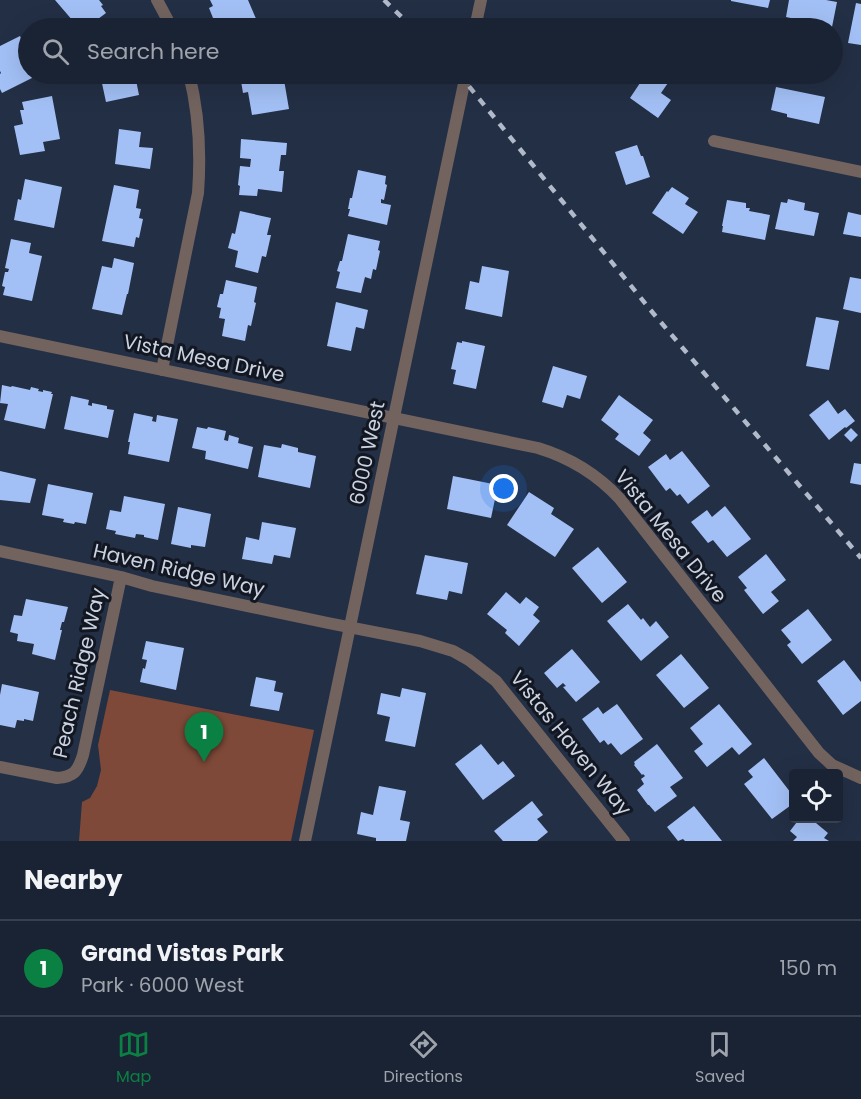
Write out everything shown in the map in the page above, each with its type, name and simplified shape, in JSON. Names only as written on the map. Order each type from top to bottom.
[{"type":"street","points":[[157,0],[167,18]]},
{"type":"street","points":[[478,18],[482,0]]},
{"type":"street","points":[[162,370],[194,215],[199,177],[198,121],[191,84]]},
{"type":"street","name":"6000 West","points":[[305,841],[464,84]]},
{"type":"street","points":[[714,141],[861,172]]},
{"type":"street","name":"Vista Mesa Drive","points":[[0,336],[538,448],[569,459],[596,476],[620,499],[819,753],[840,770],[861,778]]},
{"type":"street","name":"Haven Ridge Way","points":[[0,551],[121,577],[152,586],[350,627]]},
{"type":"street","name":"Peach Ridge Way","points":[[0,767],[57,778],[72,775],[77,769],[83,755],[121,577]]},
{"type":"street","name":"Vistas Haven Way","points":[[350,627],[420,641],[453,651],[496,681],[624,841]]},
{"type":"shaded area","points":[[110,690],[314,730],[291,841],[79,841],[82,802],[90,798],[97,786],[101,770],[98,745]]},
{"type":"building","points":[[55,0],[99,0],[106,13],[99,18],[70,18]]},
{"type":"building","points":[[210,0],[248,0],[256,18],[213,18],[209,8],[213,6]]},
{"type":"building","points":[[731,0],[770,0],[768,8]]},
{"type":"building","points":[[789,0],[837,2],[834,18],[786,17]]},
{"type":"building","points":[[856,3],[861,4],[861,45],[848,43]]},
{"type":"building","points":[[18,37],[18,84],[20,84],[2,93],[0,89],[0,46]]},
{"type":"building","points":[[102,84],[137,84],[139,95],[106,102]]},
{"type":"building","points":[[242,84],[285,84],[289,109],[252,115],[248,92],[243,93]]},
{"type":"building","points":[[639,84],[667,84],[661,93],[671,100],[658,118],[630,98]]},
{"type":"building","points":[[776,87],[825,97],[819,124],[787,117],[787,114],[771,110]]},
{"type":"building","points":[[52,96],[60,139],[43,142],[45,151],[20,155],[14,126],[23,124],[20,110],[24,110],[22,102]]},
{"type":"building","points":[[119,129],[141,132],[139,147],[153,148],[150,169],[115,164]]},
{"type":"building","points":[[241,139],[287,143],[286,155],[281,155],[279,171],[284,171],[282,192],[258,189],[257,196],[239,195],[240,166],[250,167],[251,159],[240,158]]},
{"type":"building","points":[[637,145],[650,177],[626,185],[615,152]]},
{"type":"building","points":[[358,170],[386,176],[385,184],[387,185],[384,200],[381,199],[381,203],[391,205],[387,225],[348,216],[350,198],[352,198]]},
{"type":"building","points":[[25,179],[62,187],[54,228],[14,220]]},
{"type":"building","points":[[114,185],[139,190],[136,208],[141,209],[139,218],[143,219],[139,238],[136,237],[134,247],[102,241]]},
{"type":"building","points":[[672,187],[689,198],[685,204],[698,212],[683,234],[652,213]]},
{"type":"building","points":[[788,199],[805,203],[804,210],[819,213],[814,236],[775,229],[781,202],[787,203]]},
{"type":"building","points":[[727,200],[746,203],[746,208],[750,208],[749,211],[770,215],[765,240],[722,232]]},
{"type":"building","points":[[240,211],[271,218],[267,235],[271,235],[266,257],[262,256],[258,273],[235,267],[238,251],[228,248],[232,233],[235,234]]},
{"type":"building","points":[[848,212],[861,215],[861,237],[843,234]]},
{"type":"building","points":[[348,234],[380,241],[376,270],[373,269],[371,279],[365,277],[361,293],[336,288],[340,272],[337,271],[342,261]]},
{"type":"building","points":[[11,239],[31,243],[29,253],[42,256],[32,301],[3,295],[5,272],[9,269],[5,268]]},
{"type":"building","points":[[114,258],[134,263],[122,315],[92,309],[102,266],[112,268]]},
{"type":"building","points":[[482,266],[509,271],[502,317],[465,309],[470,281],[479,283]]},
{"type":"building","points":[[850,277],[861,279],[861,313],[843,309]]},
{"type":"building","points":[[226,280],[257,287],[251,326],[248,325],[245,341],[222,336],[225,319],[219,318],[221,308],[217,307]]},
{"type":"building","points":[[336,302],[368,310],[364,329],[356,327],[351,351],[327,346]]},
{"type":"building","points":[[816,317],[839,321],[829,370],[806,366]]},
{"type":"building","points":[[462,341],[485,346],[476,389],[453,384],[456,370],[451,369],[457,342],[462,343]]},
{"type":"building","points":[[553,366],[587,376],[580,399],[567,395],[563,408],[542,402]]},
{"type":"building","points":[[2,385],[30,390],[31,387],[39,389],[38,391],[52,392],[45,429],[4,420],[8,404],[0,403]]},
{"type":"building","points":[[619,395],[653,420],[643,433],[651,440],[639,456],[615,439],[619,434],[601,420]]},
{"type":"building","points":[[71,396],[89,400],[88,405],[92,406],[92,403],[114,410],[108,438],[64,429]]},
{"type":"building","points":[[828,400],[838,414],[845,409],[855,421],[829,440],[809,415]]},
{"type":"building","points":[[134,413],[153,417],[152,421],[156,422],[157,415],[178,419],[169,462],[128,454]]},
{"type":"building","points":[[197,427],[226,431],[224,440],[228,441],[229,435],[239,438],[238,443],[253,447],[248,469],[205,459],[206,451],[192,448]]},
{"type":"building","points":[[851,428],[858,435],[851,442],[844,435]]},
{"type":"building","points":[[282,444],[298,448],[298,452],[316,456],[310,488],[258,477],[264,445],[281,448]]},
{"type":"building","points":[[682,451],[710,486],[688,504],[680,494],[677,496],[670,488],[666,491],[648,467],[666,454],[670,460]]},
{"type":"building","points":[[854,463],[861,464],[861,485],[850,483]]},
{"type":"building","points":[[0,471],[36,479],[30,503],[0,500]]},
{"type":"building","points":[[453,476],[498,485],[491,518],[447,509]]},
{"type":"building","points":[[48,484],[93,493],[86,524],[63,522],[64,519],[42,515]]},
{"type":"building","points":[[529,492],[554,508],[551,514],[574,529],[555,557],[507,525]]},
{"type":"building","points":[[124,496],[165,504],[158,540],[144,537],[144,535],[136,534],[135,538],[115,534],[116,531],[106,529],[110,510],[121,512]]},
{"type":"building","points":[[725,506],[751,539],[727,557],[713,540],[708,543],[691,522],[707,510],[712,517]]},
{"type":"building","points":[[178,507],[211,514],[205,547],[191,545],[191,548],[171,544]]},
{"type":"building","points":[[262,522],[296,528],[290,558],[274,555],[272,564],[242,559],[246,537],[259,540]]},
{"type":"building","points":[[598,547],[627,582],[602,603],[572,568]]},
{"type":"building","points":[[766,554],[786,580],[771,592],[779,601],[763,614],[744,590],[747,588],[738,577]]},
{"type":"building","points":[[425,555],[468,563],[462,594],[449,591],[447,600],[416,594]]},
{"type":"building","points":[[506,592],[520,604],[526,597],[539,607],[533,615],[540,621],[519,646],[505,633],[507,630],[487,614]]},
{"type":"building","points":[[26,599],[68,607],[60,630],[62,630],[55,660],[32,654],[34,644],[17,641],[18,634],[10,632],[14,615],[22,616]]},
{"type":"building","points":[[628,604],[650,627],[656,621],[669,637],[641,661],[607,621]]},
{"type":"building","points":[[808,609],[832,640],[802,664],[787,645],[791,642],[781,630]]},
{"type":"building","points":[[146,641],[184,648],[176,690],[140,682],[147,660],[142,659]]},
{"type":"building","points":[[572,649],[600,682],[576,702],[563,687],[566,686],[563,683],[557,688],[544,673]]},
{"type":"building","points":[[681,654],[709,688],[684,708],[656,675]]},
{"type":"building","points":[[844,660],[861,682],[861,701],[843,715],[817,681]]},
{"type":"building","points":[[256,677],[276,681],[274,691],[283,693],[279,711],[250,706]]},
{"type":"building","points":[[2,684],[39,692],[33,721],[17,720],[15,728],[0,725]]},
{"type":"building","points":[[402,688],[426,693],[415,747],[385,741],[390,717],[377,714],[381,693],[400,697]]},
{"type":"building","points":[[617,704],[643,739],[621,755],[611,743],[608,745],[604,740],[600,743],[582,719],[598,707],[603,714]]},
{"type":"building","points":[[719,704],[752,744],[739,755],[732,747],[707,767],[694,751],[703,744],[690,728]]},
{"type":"building","points":[[481,744],[498,765],[503,761],[515,776],[483,800],[455,764]]},
{"type":"building","points":[[657,744],[683,778],[670,787],[677,796],[655,812],[637,790],[644,784],[641,779],[645,776],[634,765],[634,762]]},
{"type":"building","points":[[764,758],[789,790],[789,807],[772,819],[744,784],[753,777],[748,771]]},
{"type":"building","points":[[379,786],[406,791],[400,820],[410,822],[406,841],[376,841],[376,838],[357,834],[361,812],[373,815]]},
{"type":"building","points":[[532,801],[543,815],[537,819],[548,832],[537,841],[503,841],[494,831]]},
{"type":"building","points":[[694,806],[722,841],[685,841],[683,839],[678,841],[667,827]]},
{"type":"building","points":[[796,823],[816,823],[828,833],[824,838],[829,841],[793,841],[797,837],[790,831]]},
{"type":"railway","points":[[384,0],[403,18]]},
{"type":"railway","points":[[467,84],[653,313],[861,558]]},
{"type":"place","name":"Grand Vistas Park","points":[[204,762]]}]
